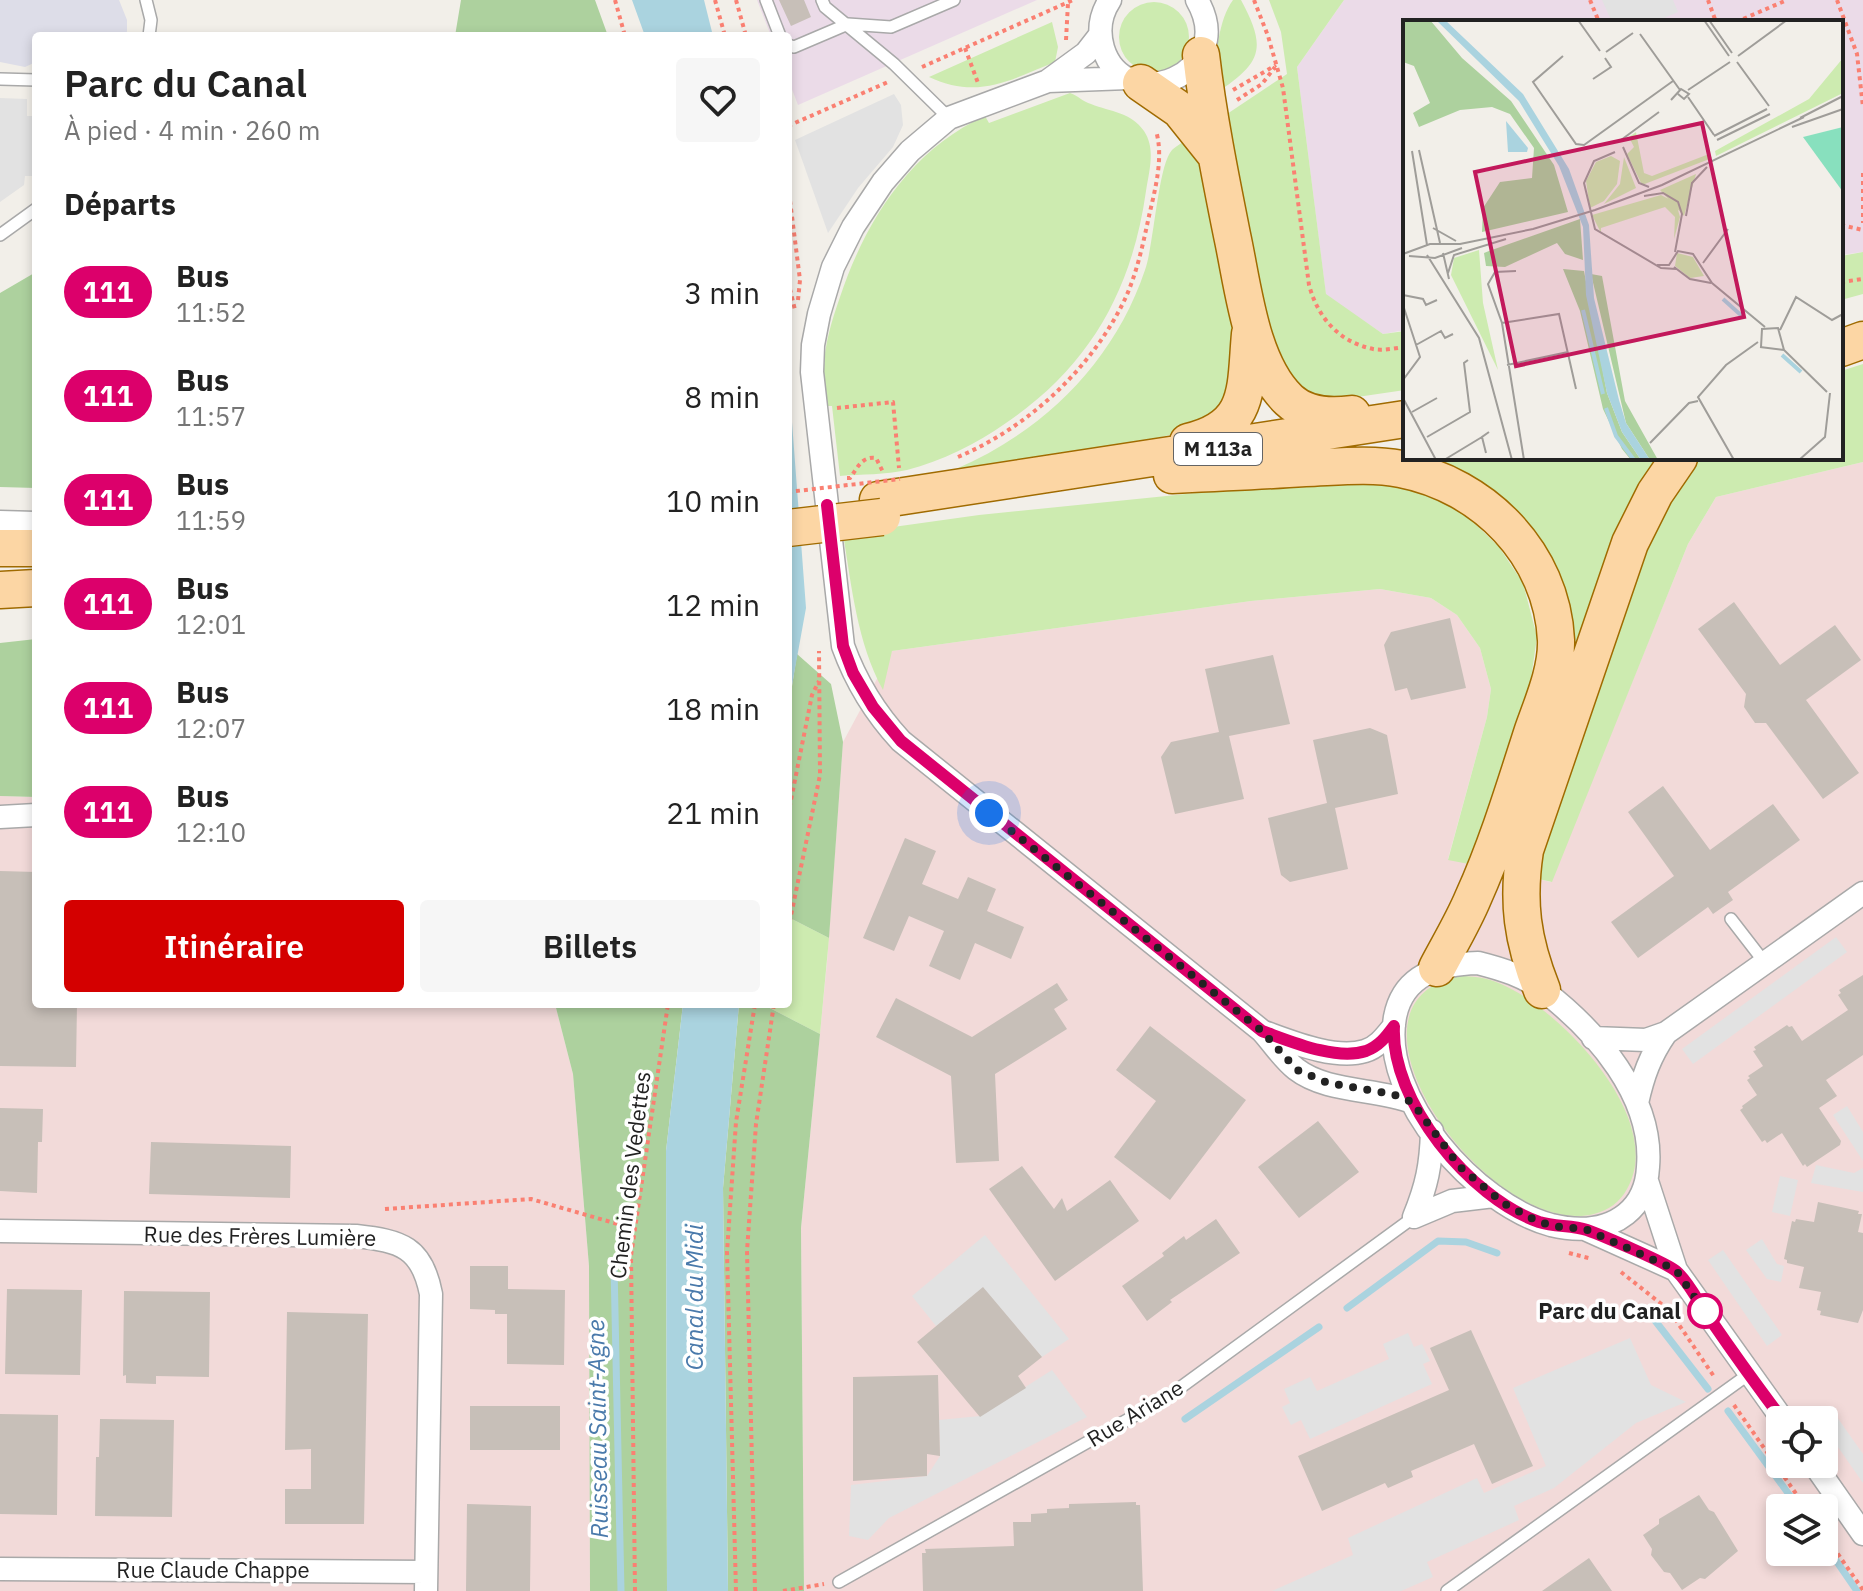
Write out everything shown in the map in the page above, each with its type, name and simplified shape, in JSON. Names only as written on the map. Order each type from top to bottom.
[{"type":"main road","points":[[1201,55],[1216,157],[1251,324],[1277,387],[1301,408],[1316,414],[1347,415],[1403,405]]},
{"type":"main road","points":[[1135,80],[1180,110],[1216,157]]},
{"type":"main road","points":[[1843,322],[1863,317]]},
{"type":"main road","points":[[1031,477],[1203,439],[1221,431],[1231,422],[1245,395],[1251,324]]},
{"type":"main road","points":[[1843,344],[1863,338]]},
{"type":"main road","name":"M 113a","points":[[792,510],[1031,477],[1403,419]]},
{"type":"main road","name":"M 113a","points":[[792,527],[887,498],[1172,475],[1403,433]]},
{"type":"main road","points":[[1542,990],[1529,959],[1523,928],[1519,885],[1525,850],[1630,543],[1655,493],[1678,460]]},
{"type":"main road","points":[[1172,475],[1347,466],[1402,469],[1442,482],[1488,508],[1518,538],[1542,576],[1556,642],[1551,675],[1497,841],[1473,900],[1437,968]]},
{"type":"main road","points":[[0,548],[32,548]]},
{"type":"main road","points":[[0,574],[32,574]]},
{"type":"main road","points":[[0,590],[32,588]]},
{"type":"street","points":[[1110,0],[1101,18],[1100,35],[1104,52],[1114,67],[1135,80]]},
{"type":"street","points":[[1048,81],[1135,80],[1159,84],[1176,79],[1191,69],[1201,55],[1207,26],[1197,0]]},
{"type":"street","points":[[1100,35],[1086,53],[1048,81],[949,118],[910,151],[883,182],[853,227],[833,267],[813,345],[815,411],[843,646],[853,673],[884,723],[919,756],[1262,1031],[1297,1070],[1328,1083],[1392,1094],[1412,1102]]},
{"type":"street","points":[[0,522],[32,523]]},
{"type":"street","points":[[0,817],[32,815]]},
{"type":"street","points":[[1593,1038],[1646,1040],[1666,1033],[1863,893]]},
{"type":"street","points":[[1585,1229],[1621,1218],[1636,1205],[1647,1181],[1647,1131],[1637,1103],[1617,1069],[1569,1012],[1542,990],[1503,969],[1478,963],[1437,968],[1421,975],[1408,986],[1397,1006],[1393,1044],[1399,1072],[1412,1102],[1460,1167],[1518,1213],[1539,1222],[1585,1229],[1676,1270]]},
{"type":"street","points":[[1262,1031],[1314,1049],[1344,1053],[1364,1052],[1380,1043],[1394,1026]]},
{"type":"street","points":[[1637,1103],[1651,1055],[1666,1033]]},
{"type":"street","points":[[1414,1217],[1427,1186],[1432,1131]]},
{"type":"street","points":[[1647,1181],[1676,1270],[1773,1406]]},
{"type":"street","name":"Rue Ariane","points":[[1414,1217],[1452,1201],[1494,1196]]},
{"type":"street","name":"Rue des Frères Lumière","points":[[0,1231],[356,1236],[387,1239],[406,1247],[427,1273],[431,1294],[426,1582]]},
{"type":"street","points":[[1824,1478],[1863,1534]]},
{"type":"street","name":"Rue Claude Chappe","points":[[0,1569],[426,1582]]},
{"type":"lane","points":[[146,0],[151,20],[150,32]]},
{"type":"lane","points":[[766,0],[778,32]]},
{"type":"lane","points":[[822,0],[825,7],[904,74],[949,118]]},
{"type":"lane","points":[[792,46],[848,24],[891,27],[954,0]]},
{"type":"lane","points":[[0,79],[32,80]]},
{"type":"lane","points":[[0,235],[32,212]]},
{"type":"lane","points":[[1731,919],[1765,963]]},
{"type":"lane","name":"Rue Ariane","points":[[839,1582],[1166,1398],[1414,1217]]},
{"type":"lane","points":[[1447,1591],[1749,1374]]},
{"type":"path","points":[[615,0],[624,32]]},
{"type":"path","points":[[715,0],[724,32]]},
{"type":"path","points":[[736,0],[745,32]]},
{"type":"path","points":[[792,124],[1073,0]]},
{"type":"path","points":[[1254,0],[1283,88],[1315,306],[1331,329],[1348,339],[1375,349],[1403,347]]},
{"type":"path","points":[[1590,0],[1598,20]]},
{"type":"path","points":[[1708,0],[1715,20]]},
{"type":"path","points":[[1741,20],[1787,0]]},
{"type":"path","points":[[1837,0],[1857,54],[1863,107]]},
{"type":"path","points":[[1236,100],[1262,84],[1276,65]]},
{"type":"path","points":[[956,457],[1010,429],[1058,391],[1095,350],[1125,298],[1140,256],[1160,159],[1158,134]]},
{"type":"path","points":[[1863,173],[1863,223]]},
{"type":"path","points":[[1843,225],[1863,230]]},
{"type":"path","points":[[1843,282],[1863,279]]},
{"type":"path","points":[[792,297],[797,316]]},
{"type":"path","points":[[815,411],[893,402],[899,467],[887,498]]},
{"type":"path","points":[[824,481],[850,478],[863,460],[869,457],[876,458],[886,474],[899,467]]},
{"type":"path","points":[[792,492],[887,498],[908,476]]},
{"type":"path","points":[[792,795],[812,695],[820,679],[820,775],[792,911]]},
{"type":"path","name":"Chemin des Vedettes","points":[[635,1591],[631,1256],[667,1008]]},
{"type":"path","points":[[736,1591],[727,1252],[736,1122],[754,1008]]},
{"type":"path","points":[[755,1591],[747,1251],[756,1124],[773,1008]]},
{"type":"path","points":[[385,1209],[531,1199],[635,1229]]},
{"type":"path","points":[[1838,1554],[1863,1590]]},
{"type":"path","points":[[783,1591],[839,1582]]},
{"type":"shaded area","points":[[0,0],[119,0],[127,20],[127,32],[32,32],[32,64],[25,67],[0,62]]},
{"type":"shaded area","points":[[757,0],[1037,0],[798,105],[792,89],[792,32],[769,32]]},
{"type":"shaded area","points":[[1344,0],[1863,0],[1863,252],[1843,255],[1843,20],[1403,20],[1403,330],[1383,334],[1326,295],[1297,67]]},
{"type":"shaded area","points":[[1602,0],[1673,0],[1678,12],[1662,20],[1611,20]]},
{"type":"shaded area","points":[[894,94],[901,105],[903,125],[893,147],[858,188],[828,233],[795,140]]},
{"type":"shaded area","points":[[0,98],[27,99],[27,116],[32,116],[32,176],[25,176],[24,185],[0,202]]},
{"type":"shaded area","points":[[1863,462],[1863,1591],[804,1591],[801,1228],[827,962],[843,742],[892,651],[1251,601],[1380,589],[1431,598],[1457,615],[1480,648],[1491,689],[1487,717],[1448,859],[1551,882],[1688,544],[1716,497]]},
{"type":"shaded area","points":[[0,796],[32,797],[32,1008],[556,1008],[573,1074],[589,1266],[590,1591],[0,1591]]},
{"type":"shaded area","points":[[1836,937],[1847,952],[1693,1064],[1682,1049]]},
{"type":"shaded area","points":[[1847,1106],[1863,1132],[1863,1161],[1833,1115]]},
{"type":"shaded area","points":[[1816,1165],[1854,1173],[1863,1168],[1863,1192],[1811,1183]]},
{"type":"shaded area","points":[[1780,1176],[1798,1180],[1790,1216],[1772,1212]]},
{"type":"shaded area","points":[[985,1235],[1069,1339],[1042,1357],[983,1288],[936,1326],[912,1296]]},
{"type":"shaded area","points":[[1762,1239],[1777,1264],[1784,1266],[1781,1282],[1767,1279],[1746,1250]]},
{"type":"shaded area","points":[[1723,1250],[1782,1335],[1767,1346],[1708,1260]]},
{"type":"shaded area","points":[[1408,1333],[1414,1347],[1422,1344],[1430,1361],[1423,1364],[1432,1384],[1310,1439],[1301,1420],[1291,1425],[1282,1407],[1290,1403],[1284,1389],[1310,1377],[1317,1391],[1389,1359],[1383,1344]]},
{"type":"shaded area","points":[[1630,1338],[1651,1385],[1686,1402],[1636,1423],[1554,1488],[1514,1506],[1519,1520],[1427,1562],[1433,1577],[1401,1591],[1272,1591],[1353,1555],[1348,1538],[1477,1478],[1484,1493],[1546,1466],[1513,1388]]},
{"type":"shaded area","points":[[1052,1370],[1087,1417],[889,1518],[868,1540],[849,1536],[851,1485],[927,1476],[940,1456],[939,1420],[980,1416]]},
{"type":"shaded area","points":[[1838,1419],[1863,1454],[1863,1483],[1838,1447]]},
{"type":"green space","points":[[461,0],[595,0],[607,32],[456,32]]},
{"type":"green space","points":[[1233,0],[1241,0],[1250,17],[1257,44],[1251,64],[1215,94],[1220,32]]},
{"type":"green space","points":[[1269,0],[1344,0],[1297,67],[1326,294],[1383,334],[1403,331],[1403,390],[1323,402],[1302,395],[1276,362],[1221,118],[1287,74],[1281,32]]},
{"type":"green space","points":[[1154,2],[1179,12],[1189,37],[1179,62],[1154,72],[1129,62],[1119,37],[1129,12]]},
{"type":"green space","points":[[1052,22],[1058,47],[1055,62],[1008,81],[979,87],[947,84],[929,77]]},
{"type":"green space","points":[[1070,93],[1133,120],[1144,131],[1150,145],[1150,168],[1130,261],[1102,323],[1084,351],[1061,377],[1036,401],[983,438],[946,457],[907,470],[840,476],[832,406],[826,406],[825,351],[850,269],[877,216],[913,168],[958,130],[985,116],[989,123]]},
{"type":"green space","points":[[1192,136],[1205,161],[1236,348],[1232,398],[1194,429],[1128,445],[957,474],[956,469],[1018,435],[1046,414],[1072,390],[1115,335],[1145,270],[1167,158],[1172,150]]},
{"type":"green space","points":[[1863,252],[1863,294],[1843,299],[1843,256]]},
{"type":"green space","points":[[32,274],[32,488],[0,487],[0,293]]},
{"type":"green space","points":[[1863,364],[1863,462],[1716,497],[1688,544],[1552,882],[1534,878],[1539,849],[1656,526],[1680,483],[1699,460],[1843,460],[1843,370]]},
{"type":"green space","points":[[1419,460],[1664,460],[1568,695],[1557,595]]},
{"type":"green space","points":[[1367,481],[1422,492],[1465,514],[1499,547],[1523,583],[1537,637],[1528,699],[1474,865],[1448,860],[1487,717],[1491,689],[1480,648],[1457,615],[1431,598],[1380,589],[1251,601],[892,651],[883,690],[867,653],[843,534],[979,515],[1265,486]]},
{"type":"green space","points":[[32,639],[32,797],[0,796],[0,643]]},
{"type":"green space","points":[[797,654],[831,684],[843,742],[829,938],[792,919],[792,686]]},
{"type":"green space","points":[[792,919],[829,938],[820,1034],[770,1008],[792,1008]]},
{"type":"green space","points":[[1459,976],[1491,980],[1525,997],[1577,1041],[1601,1070],[1620,1100],[1632,1131],[1635,1161],[1627,1189],[1609,1208],[1594,1214],[1553,1212],[1510,1192],[1469,1158],[1436,1116],[1413,1071],[1407,1029],[1421,996]]},
{"type":"green space","points":[[556,1008],[683,1008],[666,1151],[667,1591],[590,1591],[589,1266],[573,1074]]},
{"type":"green space","points":[[739,1008],[770,1008],[820,1034],[801,1228],[804,1591],[728,1591],[723,1188]]},
{"type":"water","points":[[632,0],[704,0],[712,32],[644,32]]},
{"type":"water","points":[[792,422],[806,608],[792,685]]},
{"type":"water","name":"Canal du Midi","points":[[683,1008],[739,1008],[723,1188],[728,1591],[667,1591],[666,1151]]},
{"type":"building","points":[[779,0],[804,0],[811,17],[791,26]]},
{"type":"building","points":[[1734,602],[1780,665],[1835,625],[1861,660],[1806,700],[1859,773],[1823,799],[1766,723],[1755,723],[1744,707],[1746,694],[1698,629]]},
{"type":"building","points":[[1450,618],[1466,688],[1411,700],[1407,688],[1395,691],[1384,645],[1391,632]]},
{"type":"building","points":[[1273,655],[1290,724],[1229,736],[1244,799],[1175,814],[1161,757],[1171,742],[1219,732],[1205,669]]},
{"type":"building","points":[[1370,728],[1387,735],[1398,794],[1335,808],[1348,869],[1290,882],[1281,875],[1268,818],[1327,803],[1313,740]]},
{"type":"building","points":[[1663,786],[1710,850],[1773,804],[1800,840],[1728,892],[1733,900],[1713,914],[1708,907],[1638,958],[1611,922],[1674,876],[1628,812]]},
{"type":"building","points":[[905,838],[936,851],[922,884],[958,899],[968,877],[996,889],[987,911],[1024,927],[1011,959],[975,943],[960,980],[929,966],[944,931],[909,916],[894,951],[863,938]]},
{"type":"building","points":[[0,871],[32,872],[32,1008],[77,1008],[76,1067],[0,1066]]},
{"type":"building","points":[[1863,975],[1863,1055],[1826,1080],[1837,1096],[1819,1108],[1841,1141],[1840,1145],[1807,1167],[1805,1164],[1803,1166],[1782,1133],[1767,1143],[1765,1140],[1762,1142],[1740,1110],[1757,1095],[1747,1080],[1763,1066],[1753,1051],[1756,1050],[1754,1047],[1787,1025],[1792,1026],[1802,1041],[1848,1010],[1838,995],[1841,993],[1839,990]]},
{"type":"building","points":[[1057,983],[1068,1000],[1054,1009],[1067,1029],[995,1074],[999,1161],[956,1163],[951,1076],[876,1037],[896,998],[972,1037]]},
{"type":"building","points":[[1150,1026],[1246,1100],[1170,1200],[1114,1157],[1156,1101],[1116,1070]]},
{"type":"building","points":[[0,1108],[43,1109],[42,1142],[38,1142],[37,1193],[0,1191]]},
{"type":"building","points":[[1318,1121],[1359,1172],[1299,1218],[1258,1167]]},
{"type":"building","points":[[151,1142],[291,1146],[290,1198],[149,1194]]},
{"type":"building","points":[[1022,1166],[1054,1209],[1062,1198],[1067,1211],[1110,1180],[1139,1221],[1055,1281],[989,1189]]},
{"type":"building","points":[[1818,1202],[1862,1214],[1858,1232],[1863,1233],[1863,1310],[1858,1323],[1820,1315],[1821,1311],[1817,1310],[1821,1292],[1799,1288],[1804,1267],[1787,1263],[1784,1259],[1792,1221],[1814,1222]]},
{"type":"building","points":[[1216,1219],[1240,1253],[1170,1300],[1172,1302],[1147,1321],[1122,1286],[1164,1256],[1162,1253],[1184,1236],[1186,1240]]},
{"type":"building","points":[[470,1266],[508,1266],[508,1289],[565,1290],[564,1365],[507,1364],[507,1314],[470,1309]]},
{"type":"building","points":[[983,1287],[1042,1357],[1018,1376],[1026,1388],[980,1417],[917,1342]]},
{"type":"building","points":[[7,1289],[82,1290],[80,1375],[5,1374]]},
{"type":"building","points":[[124,1291],[210,1292],[209,1377],[156,1376],[156,1384],[126,1383],[126,1375],[123,1376]]},
{"type":"building","points":[[287,1312],[368,1314],[364,1524],[285,1524],[285,1489],[311,1489],[311,1449],[285,1450]]},
{"type":"building","points":[[1471,1330],[1533,1466],[1492,1484],[1474,1444],[1411,1471],[1413,1477],[1388,1488],[1385,1483],[1322,1511],[1298,1456],[1449,1390],[1430,1348]]},
{"type":"building","points":[[938,1375],[940,1456],[927,1454],[927,1476],[853,1481],[853,1377]]},
{"type":"building","points":[[470,1406],[560,1406],[560,1450],[470,1450]]},
{"type":"building","points":[[0,1414],[58,1415],[57,1515],[0,1514]]},
{"type":"building","points":[[100,1419],[174,1420],[172,1517],[95,1516]]},
{"type":"building","points":[[1699,1495],[1709,1510],[1714,1512],[1738,1551],[1705,1579],[1700,1578],[1682,1590],[1651,1555],[1652,1549],[1643,1535],[1659,1524],[1659,1519]]},
{"type":"building","points":[[1136,1502],[1140,1505],[1143,1591],[923,1591],[922,1553],[926,1553],[925,1549],[1014,1546],[1013,1522],[1031,1522],[1031,1514],[1047,1513],[1047,1509],[1069,1508],[1069,1504]]},
{"type":"building","points":[[467,1504],[531,1506],[530,1591],[466,1591]]},
{"type":"building","points":[[1589,1558],[1612,1591],[1542,1591]]},
{"type":"waterway","name":"Ruisseau Saint-Agne","points":[[1347,1308],[1438,1241],[1466,1242],[1497,1253]]},
{"type":"waterway","name":"Ruisseau Saint-Agne","points":[[614,1266],[621,1591]]},
{"type":"waterway","name":"Ruisseau Saint-Agne","points":[[1639,1309],[1653,1318],[1708,1389]]},
{"type":"waterway","name":"Ruisseau Saint-Agne","points":[[1185,1419],[1319,1327]]},
{"type":"waterway","name":"Ruisseau Saint-Agne","points":[[1728,1411],[1789,1494]]},
{"type":"waterway","name":"Ruisseau Saint-Agne","points":[[1838,1563],[1857,1591]]},
{"type":"bus line","name":"111","points":[[827,505],[843,646],[853,673],[873,707],[901,741],[1262,1031],[1314,1049],[1344,1053],[1364,1052],[1380,1043],[1394,1026],[1393,1044],[1399,1072],[1412,1102],[1460,1167],[1518,1213],[1539,1222],[1585,1229],[1676,1270],[1772,1406]]},
{"type":"place","name":"Parc du Canal","points":[[1705,1311]]},
{"type":"route","points":[[989,813],[1262,1031],[1297,1070],[1328,1083],[1392,1094],[1412,1102],[1460,1167],[1503,1203],[1539,1222],[1585,1229],[1676,1270],[1706,1314],[1705,1311]]}]
